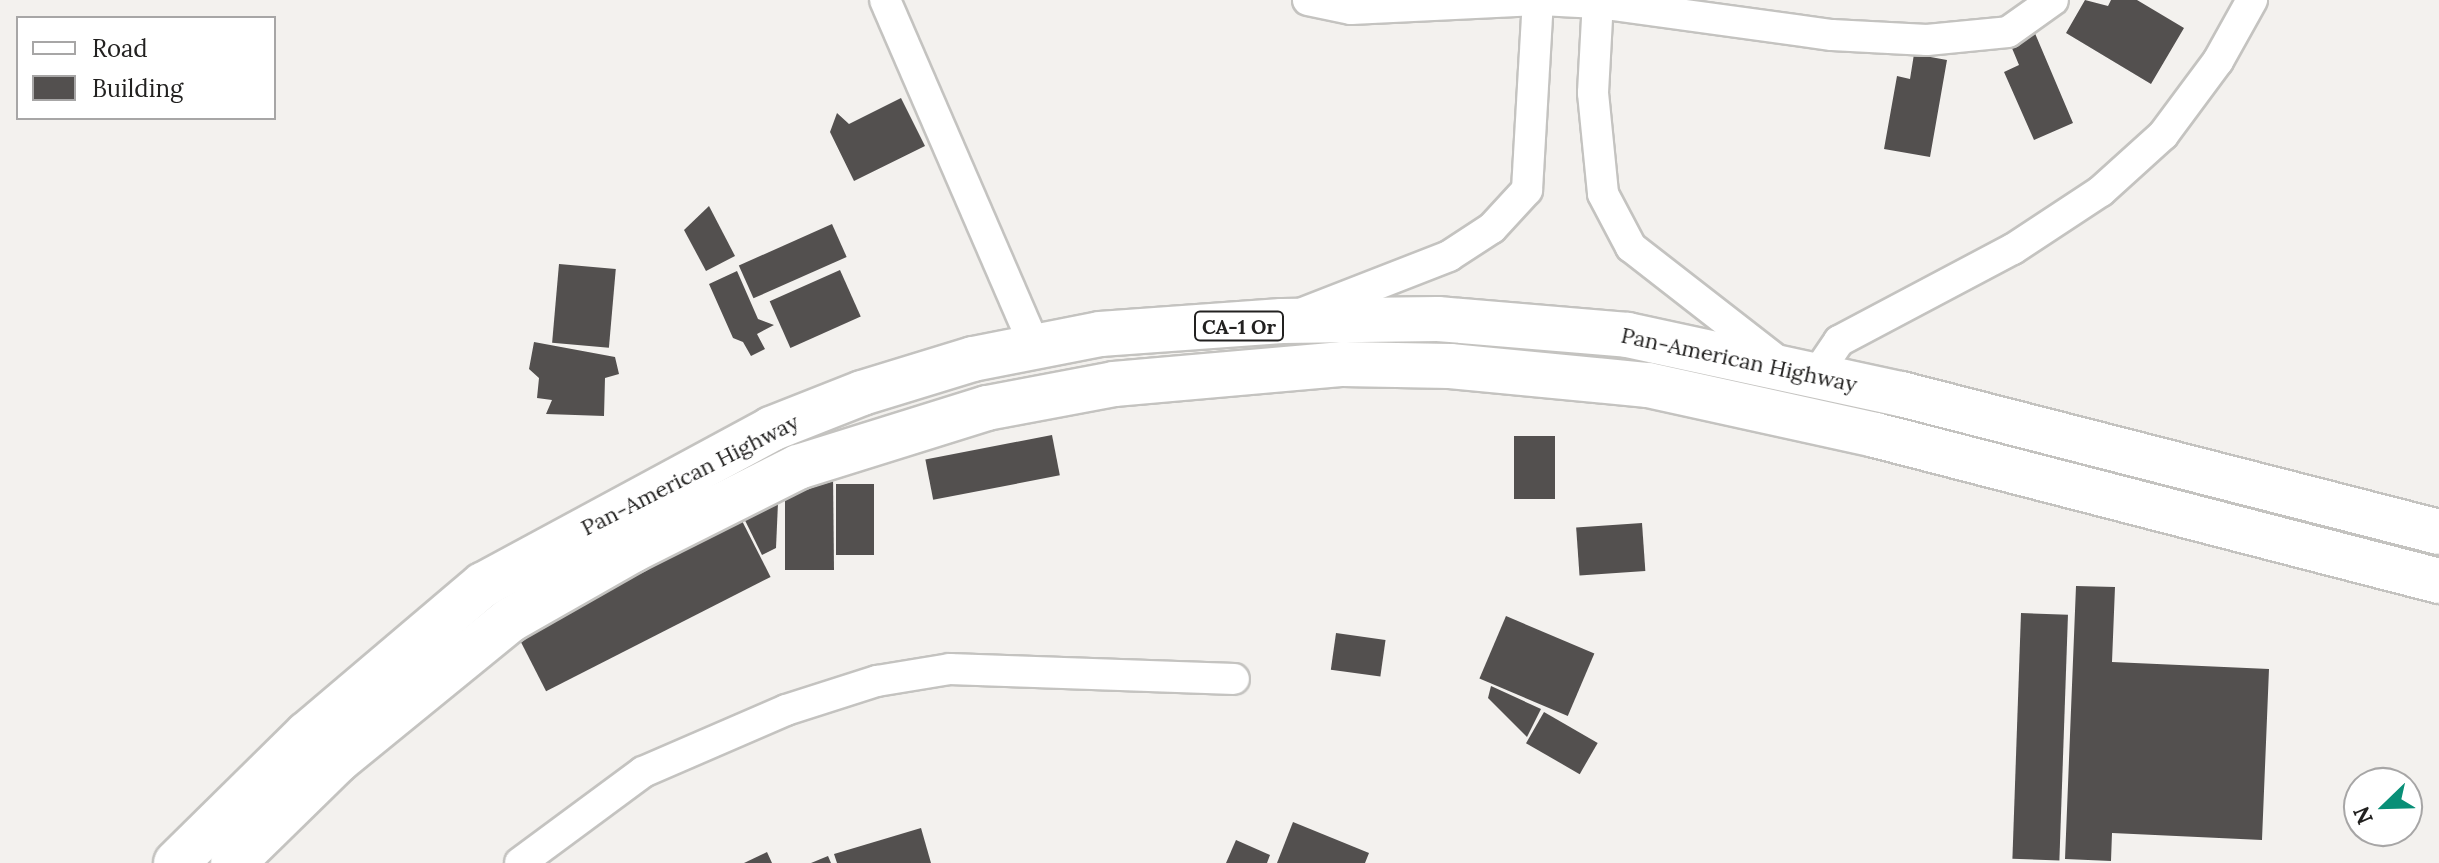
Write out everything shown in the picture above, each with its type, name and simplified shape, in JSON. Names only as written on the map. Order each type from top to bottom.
[{"type":"highway","name":"Pan-American Highway","points":[[176,863],[307,734],[483,585],[771,429],[862,393],[973,359],[1100,334],[1282,321],[1438,319],[1627,335],[1800,371],[2439,532]]},
{"type":"highway","name":"Pan-American Highway","points":[[233,863],[337,761],[510,620],[633,550],[798,467],[987,408],[1114,384],[1343,364],[1450,366],[1648,385],[1875,435],[2439,581]]},
{"type":"street","points":[[885,0],[1035,347]]},
{"type":"street","points":[[1308,0],[1351,9],[1448,1],[1532,0]]},
{"type":"street","points":[[1282,321],[1449,256],[1492,228],[1527,190],[1540,0],[1686,7],[1832,35],[1927,40],[2008,32],[2053,0]]},
{"type":"street","points":[[1598,1],[1593,93],[1603,194],[1631,247],[1800,371],[1839,341],[2013,249],[2101,191],[2163,135],[2218,61],[2252,0]]},
{"type":"street","points":[[520,863],[643,772],[786,710],[877,681],[950,669],[1234,679]]},
{"type":"building","points":[[2085,0],[2108,6],[2111,0],[2137,0],[2184,28],[2151,84],[2066,33]]},
{"type":"building","points":[[2034,31],[2073,123],[2034,140],[2004,72],[2019,65],[2009,41]]},
{"type":"building","points":[[1914,54],[1947,60],[1930,157],[1884,149],[1897,76],[1910,79]]},
{"type":"building","points":[[901,98],[925,146],[854,181],[830,132],[837,113],[849,124]]},
{"type":"building","points":[[709,206],[735,256],[706,271],[684,230]]},
{"type":"building","points":[[832,224],[847,257],[753,298],[739,265]]},
{"type":"building","points":[[559,264],[616,269],[609,348],[552,343]]},
{"type":"building","points":[[840,270],[861,317],[790,348],[770,301]]},
{"type":"building","points":[[737,271],[758,319],[774,325],[757,334],[765,349],[751,356],[743,342],[733,338],[709,284]]},
{"type":"building","points":[[534,342],[615,357],[619,374],[605,378],[604,416],[546,414],[552,400],[537,398],[539,378],[529,369]]},
{"type":"building","points":[[1052,435],[1060,475],[933,500],[925,460]]},
{"type":"building","points":[[1514,436],[1555,436],[1555,499],[1514,499]]},
{"type":"building","points":[[833,474],[834,570],[785,570],[785,493]]},
{"type":"building","points":[[779,480],[776,548],[762,555],[735,500]]},
{"type":"building","points":[[836,484],[874,484],[874,555],[836,555]]},
{"type":"building","points":[[737,511],[771,577],[546,691],[512,625]]},
{"type":"building","points":[[1642,523],[1645,571],[1580,575],[1576,528]]},
{"type":"building","points":[[2076,586],[2115,587],[2112,662],[2269,669],[2262,840],[2112,833],[2111,861],[2065,859]]},
{"type":"building","points":[[2021,613],[2068,615],[2059,860],[2012,859]]},
{"type":"building","points":[[1506,616],[1594,654],[1568,716],[1479,679]]},
{"type":"building","points":[[1336,633],[1386,640],[1380,677],[1331,670]]},
{"type":"building","points":[[1491,686],[1541,709],[1527,737],[1488,698]]},
{"type":"building","points":[[1544,712],[1598,743],[1580,774],[1526,743]]},
{"type":"building","points":[[1293,822],[1369,853],[1365,863],[1277,863]]},
{"type":"building","points":[[921,828],[931,863],[837,863],[834,854]]},
{"type":"building","points":[[1236,840],[1270,855],[1267,863],[1226,863]]},
{"type":"building","points":[[767,852],[772,863],[744,863]]},
{"type":"building","points":[[828,856],[831,863],[811,863]]}]
